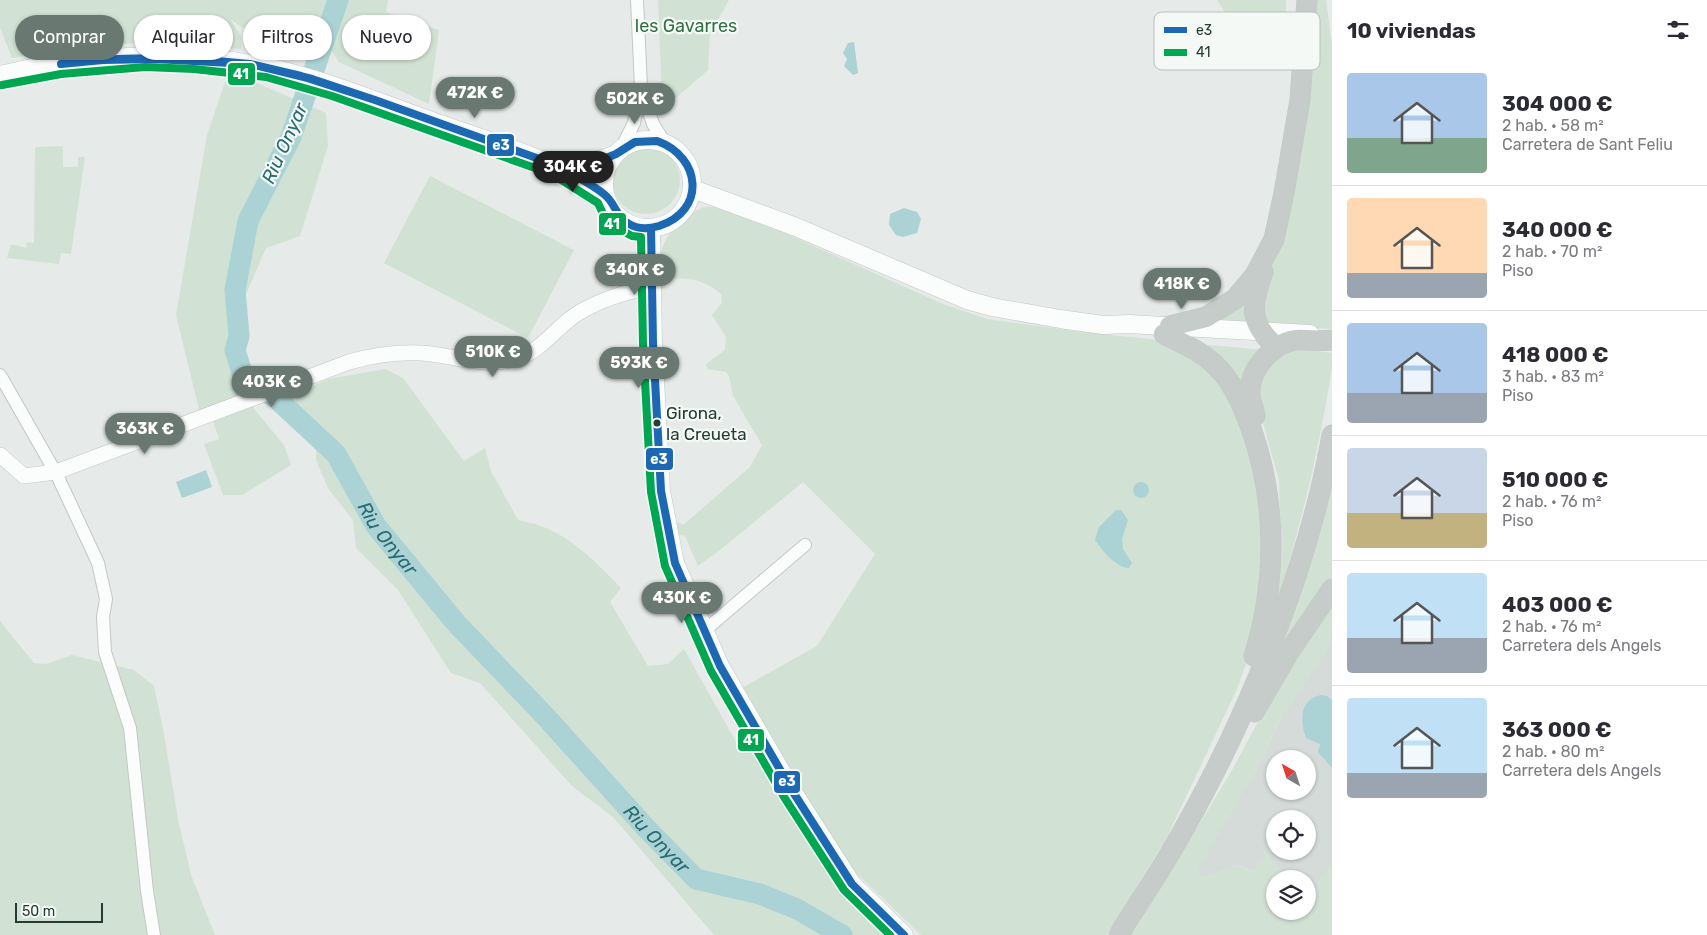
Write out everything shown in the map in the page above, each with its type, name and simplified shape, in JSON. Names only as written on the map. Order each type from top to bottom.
[{"type":"highway","points":[[1302,70],[1300,100],[1284,193],[1274,239],[1258,287],[1254,307],[1255,319],[1272,339],[1332,338]]},
{"type":"highway","points":[[1167,330],[1201,319],[1231,303],[1255,275],[1274,239]]},
{"type":"highway","points":[[1167,330],[1212,362],[1225,376],[1246,413],[1264,470],[1268,495],[1269,589],[1260,637],[1250,668],[1226,727],[1220,758]]},
{"type":"highway","points":[[1257,445],[1250,391],[1254,373],[1264,360],[1272,339]]},
{"type":"highway","points":[[1119,935],[1169,854],[1206,787],[1260,671],[1291,591],[1308,536],[1332,436]]},
{"type":"highway","points":[[1206,787],[1230,756],[1274,677],[1332,589]]},
{"type":"main road","points":[[0,75],[60,64],[127,58],[185,58],[258,65],[302,76],[382,102],[556,165],[606,196]]},
{"type":"main road","points":[[556,165],[573,167],[589,165],[642,140],[665,143],[678,150],[687,162],[692,175],[693,189],[689,202],[676,219],[665,226],[651,228],[636,227],[623,220],[612,210],[606,196],[605,174],[619,152]]},
{"type":"main road","points":[[693,189],[796,227],[967,300],[1024,314],[1103,325],[1272,339],[1332,347]]},
{"type":"main road","points":[[651,228],[656,425],[661,491],[674,563],[704,631],[744,708],[831,854],[852,884],[904,935]]},
{"type":"main road","points":[[1272,339],[1332,338]]},
{"type":"street","points":[[619,152],[634,123],[641,87],[637,0]]},
{"type":"street","points":[[641,87],[653,124],[665,143]]},
{"type":"street","points":[[0,455],[24,476],[56,472],[350,362],[381,353],[422,353],[475,363],[500,362],[518,358],[540,346],[578,313],[617,294],[651,287]]},
{"type":"street","points":[[0,375],[56,472],[98,563],[106,598],[103,617],[104,652],[130,728],[154,935]]},
{"type":"street","points":[[704,631],[805,545]]},
{"type":"shaded area","points":[[1332,641],[1332,866],[1320,880],[1316,891],[1316,870],[1280,870],[1271,860],[1316,860],[1316,810],[1266,810],[1266,854],[1254,872],[1238,865],[1202,878],[1197,871],[1201,861],[1256,770],[1283,714]]},
{"type":"green space","points":[[0,0],[388,0],[386,12],[395,15],[342,15],[342,60],[431,60],[431,27],[439,30],[429,104],[339,62],[332,52],[332,15],[243,15],[243,28],[233,21],[233,15],[134,15],[134,43],[124,44],[124,15],[15,15],[15,58],[12,58],[0,28]]},
{"type":"green space","name":"les Gavarres","points":[[658,0],[729,0],[710,34],[708,70],[676,98],[662,100]]},
{"type":"green space","points":[[1217,0],[1286,0],[1286,12],[1225,12]]},
{"type":"green space","points":[[1314,0],[1326,0],[1332,45],[1332,329],[1265,326],[1258,300],[1284,235],[1305,70],[1320,70],[1320,12],[1312,12]]},
{"type":"green space","points":[[233,23],[241,36],[241,49],[233,48]]},
{"type":"green space","points":[[250,80],[326,113],[328,146],[300,236],[266,248],[228,336],[234,372],[255,410],[284,445],[291,465],[242,495],[223,495],[204,444],[219,439],[211,415],[201,418],[176,315],[207,135],[225,82]]},
{"type":"green space","points":[[63,146],[63,167],[78,167],[78,157],[85,157],[71,254],[61,253],[59,264],[7,258],[11,244],[26,248],[27,242],[34,243],[35,147]]},
{"type":"green space","points":[[646,146],[659,149],[670,156],[677,167],[680,180],[677,193],[670,204],[659,211],[646,214],[633,211],[622,204],[615,193],[612,180],[615,167],[622,156],[633,149]]},
{"type":"green space","points":[[430,176],[574,250],[528,338],[384,263]]},
{"type":"green space","points":[[704,207],[720,207],[740,213],[943,304],[987,319],[1150,339],[1168,343],[1203,362],[1240,415],[1262,489],[1267,535],[1253,644],[1237,689],[1167,837],[1107,935],[921,935],[854,871],[819,818],[742,688],[817,646],[875,554],[803,482],[698,566],[685,536],[676,534],[675,527],[678,522],[683,525],[750,467],[762,445],[733,396],[729,376],[726,372],[708,369],[706,364],[725,350],[726,337],[712,315],[722,303],[721,294],[710,286],[698,281],[672,279],[665,273],[659,260],[665,242],[674,228],[687,216]]},
{"type":"green space","points":[[1245,298],[1248,323],[1213,323]]},
{"type":"green space","points":[[1199,344],[1263,350],[1242,391]]},
{"type":"green space","points":[[1301,349],[1332,353],[1332,368],[1308,488],[1276,605],[1281,544],[1279,480],[1259,409],[1259,379],[1282,354]]},
{"type":"green space","points":[[385,369],[403,378],[464,461],[485,448],[491,471],[518,520],[541,526],[574,544],[621,588],[610,602],[648,666],[668,664],[684,649],[740,749],[744,734],[839,890],[883,935],[714,935],[613,817],[572,786],[480,683],[451,673],[398,590],[356,548],[353,520],[328,488],[316,460],[316,424],[287,398],[328,379]]},
{"type":"green space","points":[[1332,474],[1332,577],[1277,659],[1294,614],[1308,568]]},
{"type":"green space","points":[[1332,604],[1332,641],[1283,714],[1256,770],[1197,871],[1202,878],[1238,865],[1253,872],[1266,853],[1266,860],[1272,860],[1280,870],[1266,870],[1266,920],[1316,920],[1316,891],[1320,880],[1332,866],[1332,935],[1132,935],[1231,772],[1273,694]]},
{"type":"green space","points":[[0,621],[34,663],[46,664],[72,655],[134,670],[154,686],[178,819],[191,875],[215,935],[0,935]]},
{"type":"water","points":[[854,42],[858,73],[853,75],[844,66],[847,59],[843,53],[848,43]]},
{"type":"water","points":[[904,208],[917,212],[921,219],[917,233],[903,237],[896,235],[889,225],[890,214]]},
{"type":"water","points":[[206,470],[212,487],[182,498],[176,482]]},
{"type":"water","points":[[1141,482],[1149,490],[1141,498],[1133,490]]},
{"type":"water","points":[[1116,510],[1121,510],[1128,520],[1122,539],[1123,549],[1132,563],[1129,568],[1114,562],[1095,540],[1099,527]]},
{"type":"water","points":[[1321,695],[1327,696],[1332,700],[1332,768],[1318,752],[1320,744],[1306,738],[1302,718],[1305,706],[1309,701]]},
{"type":"waterway","name":"Riu Onyar","points":[[338,0],[291,137],[248,221],[235,290],[239,336],[235,350],[243,376],[277,399],[336,454],[376,526],[456,623],[546,717],[646,828],[696,879],[760,894],[797,909],[842,935]]},
{"type":"transit line","name":"e3","points":[[124,59],[176,59],[250,64]]},
{"type":"transit line","name":"e3","points":[[124,60],[155,59],[250,64]]},
{"type":"transit line","name":"e3","points":[[61,64],[103,60]]},
{"type":"transit line","name":"e3","points":[[61,64],[103,60]]},
{"type":"transit line","name":"e3","points":[[250,64],[312,79],[375,100]]},
{"type":"transit line","name":"e3","points":[[250,64],[301,76],[375,100]]},
{"type":"transit line","name":"41","points":[[2,85],[61,74],[145,67],[194,69],[266,77],[332,96],[552,174],[598,203],[604,216],[617,228],[632,236],[641,237],[643,344],[651,492],[665,566],[711,671],[784,797],[844,890],[890,935]]},
{"type":"transit line","name":"e3","points":[[375,100],[556,165]]},
{"type":"transit line","name":"e3","points":[[375,100],[556,165]]},
{"type":"transit line","name":"e3","points":[[657,141],[672,149],[683,159],[690,171],[692,184],[691,197],[685,209],[674,219],[656,227],[636,227],[624,221],[605,195],[556,165],[573,167],[589,165],[616,154],[635,142],[657,141]]},
{"type":"transit line","name":"e3","points":[[651,228],[653,343],[661,491],[675,563],[720,666],[793,792],[852,884],[904,935]]},
{"type":"place","name":"Girona, la Creueta","points":[[657,423]]}]
